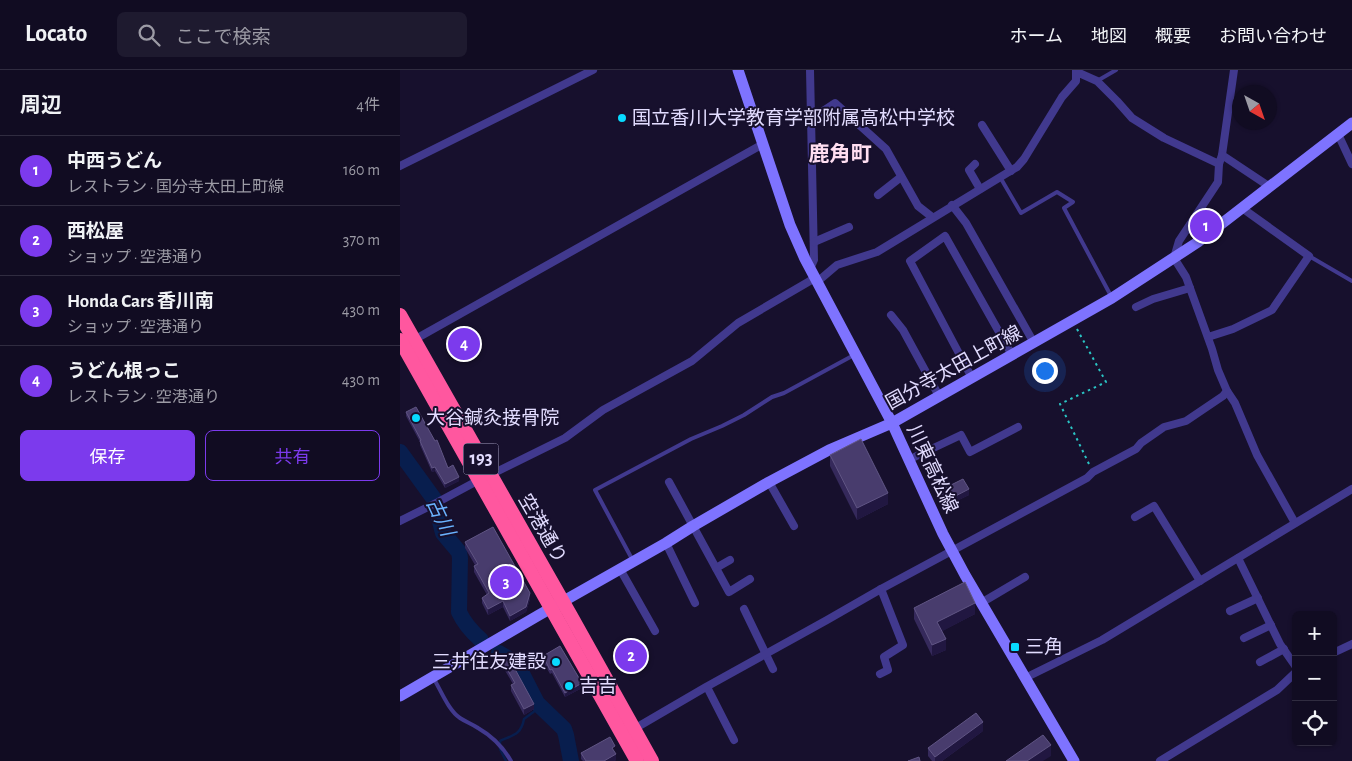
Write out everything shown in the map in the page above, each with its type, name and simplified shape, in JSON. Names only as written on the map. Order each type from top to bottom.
[{"type":"highway","name":"空港通り","points":[[400,315],[406,342],[557,605],[652,761]]},
{"type":"highway","name":"空港通り","points":[[557,605],[636,761]]},
{"type":"main road","name":"川東高松線","points":[[738,70],[790,225],[814,276],[892,423],[951,550],[1074,761]]},
{"type":"main road","name":"国分寺太田上町線","points":[[400,696],[769,482],[829,450],[892,423],[1112,298],[1198,242],[1352,123]]},
{"type":"street","points":[[400,166],[593,70]]},
{"type":"street","points":[[810,70],[814,276]]},
{"type":"street","points":[[1234,70],[1222,155],[1219,164],[1218,182],[1179,241],[1174,258],[1186,276],[1227,391],[1235,403],[1257,455],[1295,523]]},
{"type":"street","points":[[400,521],[565,438],[604,410],[692,361],[738,323],[814,276],[837,265],[877,252],[932,217],[1011,171],[1024,159],[1062,97],[1076,81],[1077,71],[1097,81],[1132,118],[1164,138],[1219,164]]},
{"type":"street","points":[[811,119],[835,104],[886,149],[918,206],[932,217]]},
{"type":"street","points":[[982,126],[1011,171]]},
{"type":"street","points":[[1338,134],[1352,164]]},
{"type":"street","points":[[406,342],[763,144]]},
{"type":"street","points":[[1222,155],[1270,187]]},
{"type":"street","points":[[975,164],[969,170],[980,189]]},
{"type":"street","points":[[878,194],[901,177]]},
{"type":"street","points":[[952,205],[966,223],[1034,343]]},
{"type":"street","points":[[1208,336],[1233,329],[1272,310],[1309,256],[1242,208]]},
{"type":"street","points":[[814,242],[850,227]]},
{"type":"street","points":[[972,378],[910,261],[945,236],[1012,355]]},
{"type":"street","points":[[1136,308],[1153,299],[1190,288]]},
{"type":"street","points":[[891,315],[903,330],[939,396]]},
{"type":"street","points":[[634,729],[951,550],[1087,478],[1093,472],[1136,449],[1141,442],[1164,427],[1186,421],[1223,396],[1227,391]]},
{"type":"street","points":[[908,460],[961,435],[970,452],[1018,427]]},
{"type":"street","points":[[669,482],[729,592],[750,580]]},
{"type":"street","points":[[769,482],[794,526]]},
{"type":"street","points":[[1025,678],[1102,640],[1352,488]]},
{"type":"street","points":[[1135,517],[1154,506],[1200,581]]},
{"type":"street","points":[[666,543],[695,603]]},
{"type":"street","points":[[1238,558],[1284,650],[1292,661]]},
{"type":"street","points":[[716,568],[730,560]]},
{"type":"street","points":[[620,569],[655,631]]},
{"type":"street","points":[[981,604],[1025,577]]},
{"type":"street","points":[[880,674],[888,670],[884,657],[903,645],[881,589]]},
{"type":"street","points":[[1230,611],[1258,598]]},
{"type":"street","points":[[744,609],[773,669]]},
{"type":"street","points":[[1244,638],[1271,625]]},
{"type":"street","points":[[1337,651],[1352,644]]},
{"type":"street","points":[[1260,662],[1284,650]]},
{"type":"street","points":[[1160,761],[1277,690],[1292,676]]},
{"type":"street","points":[[707,687],[734,740]]},
{"type":"lane","points":[[1097,81],[1116,70]]},
{"type":"lane","points":[[1000,177],[1021,213],[1058,192],[1073,202],[1064,208],[1112,298]]},
{"type":"lane","points":[[1309,256],[1352,281]]},
{"type":"lane","points":[[634,562],[595,490],[691,439],[744,415],[772,397],[784,393],[856,354]]},
{"type":"lane","points":[[433,677],[453,711],[460,718],[480,729],[500,745],[511,761]]},
{"type":"path","points":[[1072,321],[1106,382],[1060,404],[1093,472]]},
{"type":"building","points":[[416,407],[435,441],[437,440],[448,468],[453,465],[459,477],[445,484],[435,467],[432,468],[421,440],[406,412]]},
{"type":"building","points":[[861,439],[888,493],[857,508],[830,455]]},
{"type":"building","points":[[963,479],[969,489],[944,502],[939,491]]},
{"type":"building","points":[[493,527],[530,593],[526,607],[510,616],[503,601],[488,609],[482,598],[489,593],[474,566],[478,564],[465,542]]},
{"type":"building","points":[[965,582],[975,603],[937,622],[946,639],[932,645],[914,608]]},
{"type":"building","points":[[560,646],[582,683],[565,693],[543,656]]},
{"type":"building","points":[[509,658],[534,704],[524,709],[511,685],[515,683],[503,662]]},
{"type":"building","points":[[976,713],[983,722],[935,757],[928,748]]},
{"type":"building","points":[[1043,735],[1051,745],[1027,761],[1006,761]]},
{"type":"building","points":[[610,737],[615,746],[612,748],[616,754],[604,761],[586,761],[581,753]]},
{"type":"building","points":[[919,757],[920,761],[908,761]]},
{"type":"waterway","name":"古川","points":[[400,452],[434,499],[443,533],[459,552],[459,612],[468,627],[481,640]]},
{"type":"waterway","name":"古川","points":[[499,653],[517,664],[537,703],[564,729],[571,761]]},
{"type":"waterway","points":[[506,761],[500,749],[500,741],[513,736],[519,731],[524,719],[540,707]]},
{"type":"place","name":"国立香川大学教育学部附属高松中学校","points":[[622,118]]},
{"type":"place","name":"中西うどん","points":[[1206,226]]},
{"type":"place","name":"うどん根っこ","points":[[464,344]]},
{"type":"place","name":"大谷鍼灸接骨院","points":[[416,418]]},
{"type":"place","name":"Honda Cars 香川南","points":[[506,582]]},
{"type":"place","name":"三角","points":[[1015,647]]},
{"type":"place","name":"西松屋","points":[[631,656]]},
{"type":"place","name":"三井住友建設","points":[[556,662]]},
{"type":"place","name":"吉吉","points":[[569,686]]},
{"type":"district","name":"鹿角町","points":[[840,154]]}]
